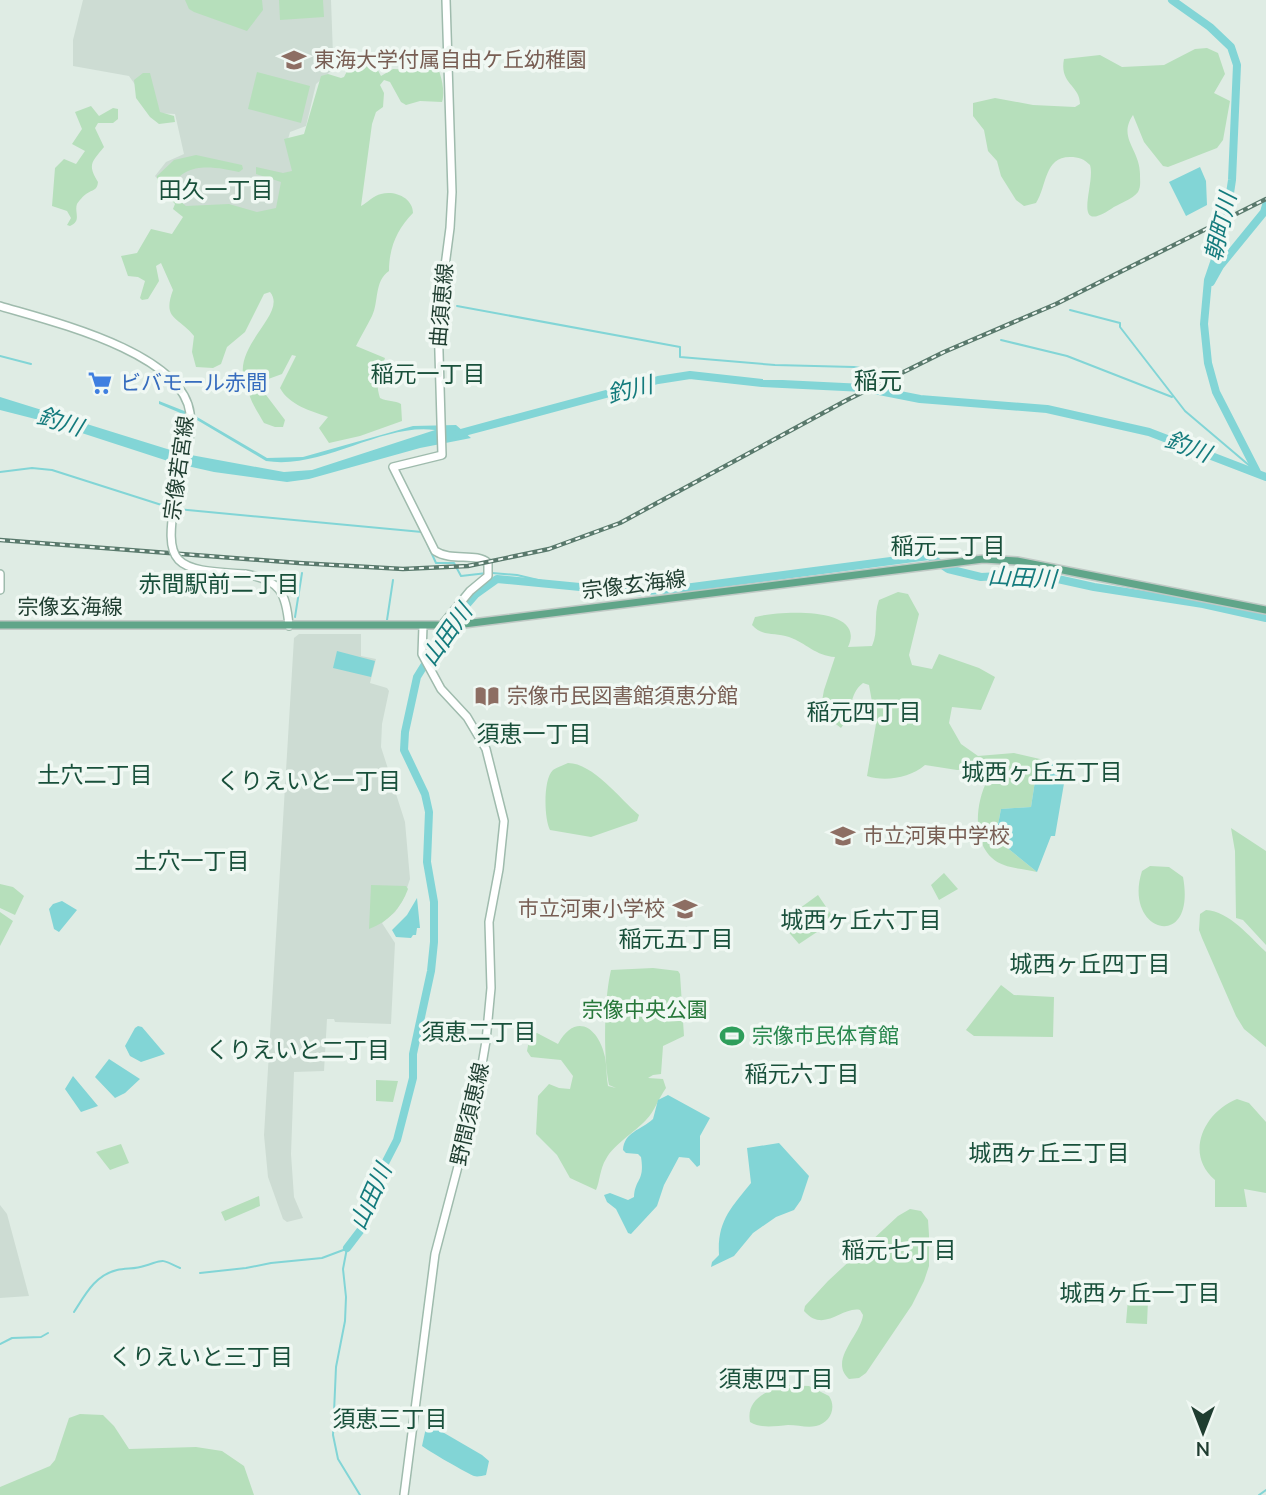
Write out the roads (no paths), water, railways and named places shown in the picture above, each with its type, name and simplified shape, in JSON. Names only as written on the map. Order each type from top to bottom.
[{"type":"main road","name":"曲須恵線","points":[[443,625],[488,573],[488,563],[483,559],[446,557],[435,551],[393,467],[442,455],[438,319],[452,192],[446,0]]},
{"type":"main road","name":"宗像若宮線","points":[[0,306],[49,321],[144,358],[175,382],[186,400],[190,414],[187,448],[176,493],[170,540],[177,557],[196,570],[244,574],[266,579],[281,591],[287,605],[289,626]]},
{"type":"main road","name":"宗像玄海線","points":[[0,625],[456,625],[983,559],[1017,561],[1266,610]]},
{"type":"main road","points":[[0,574],[0,590]]},
{"type":"main road","name":"野間須恵線","points":[[404,1495],[435,1254],[477,1094],[486,1041],[491,988],[489,922],[499,869],[504,821],[486,749],[474,727],[441,689],[423,656],[423,626]]},
{"type":"water","points":[[1200,167],[1206,181],[1207,205],[1186,216],[1169,182]]},
{"type":"water","points":[[0,397],[180,453],[284,472],[312,470],[435,430],[394,433],[309,459],[266,461],[197,420],[159,404],[159,401],[192,414],[267,458],[303,457],[413,426],[456,425],[471,438],[420,448],[309,479],[287,482],[214,472],[174,463],[51,423],[0,410]]},
{"type":"water","points":[[337,651],[375,661],[371,677],[333,668]]},
{"type":"water","points":[[1053,762],[1067,766],[1055,836],[1051,836],[1037,872],[1005,846],[996,835],[1001,809],[1031,807],[1037,768]]},
{"type":"water","points":[[417,898],[420,928],[417,928],[416,935],[411,938],[396,937],[392,930],[407,915]]},
{"type":"water","points":[[62,901],[77,910],[59,932],[54,929],[49,909],[53,904]]},
{"type":"water","points":[[138,1026],[142,1027],[165,1054],[141,1062],[130,1056],[125,1046]]},
{"type":"water","points":[[109,1059],[140,1079],[115,1098],[95,1077]]},
{"type":"water","points":[[73,1076],[98,1106],[81,1112],[65,1089]]},
{"type":"water","points":[[668,1095],[710,1118],[700,1136],[700,1165],[697,1167],[689,1158],[679,1157],[664,1185],[657,1206],[631,1234],[604,1195],[610,1193],[628,1200],[634,1197],[642,1171],[641,1157],[638,1154],[626,1153],[623,1150],[624,1144],[630,1135],[653,1119],[658,1100]]},
{"type":"water","points":[[779,1143],[809,1176],[801,1200],[794,1210],[776,1217],[753,1233],[734,1256],[711,1267],[719,1255],[723,1224],[751,1183],[747,1148]]},
{"type":"water","points":[[427,1423],[489,1461],[486,1475],[471,1475],[422,1446]]},
{"type":"waterway","name":"朝町川","points":[[1172,0],[1210,27],[1231,47],[1237,65],[1232,180],[1224,233],[1208,280],[1204,324],[1208,363],[1216,392],[1257,472]]},
{"type":"waterway","points":[[1211,282],[1220,266],[1264,212],[1266,205]]},
{"type":"waterway","points":[[457,306],[680,347],[680,357],[775,365],[854,367],[886,372]]},
{"type":"waterway","points":[[1070,310],[1120,323],[1120,327],[1185,411],[1257,472]]},
{"type":"waterway","points":[[1001,340],[1067,356],[1172,397]]},
{"type":"waterway","points":[[0,356],[31,364]]},
{"type":"waterway","name":"釣川","points":[[457,434],[658,380],[690,375],[762,383],[864,388],[920,399],[1047,409],[1149,432],[1266,477]]},
{"type":"waterway","points":[[0,472],[32,468],[52,470],[171,508]]},
{"type":"waterway","points":[[177,509],[422,532]]},
{"type":"waterway","points":[[427,543],[436,563],[454,563],[461,576],[487,573]]},
{"type":"waterway","name":"山田川","points":[[347,1248],[360,1231],[371,1208],[381,1171],[397,1140],[413,1078],[413,1054],[431,971],[434,902],[427,862],[429,812],[425,794],[404,750],[405,732],[417,677],[450,624],[476,594],[497,579],[631,592],[677,589],[929,556],[948,569],[981,577],[1035,574],[1266,618]]},
{"type":"waterway","points":[[295,617],[302,573]]},
{"type":"waterway","points":[[492,573],[517,575],[559,585]]},
{"type":"waterway","points":[[387,620],[393,580]]},
{"type":"waterway","name":"山田川","points":[[347,1248],[343,1269],[345,1321],[336,1367],[333,1435],[338,1459],[360,1495]]},
{"type":"waterway","points":[[200,1273],[322,1258],[346,1249]]},
{"type":"waterway","points":[[74,1312],[91,1286],[109,1273],[162,1261],[180,1268]]},
{"type":"waterway","points":[[0,1344],[12,1338],[41,1337],[48,1333]]},
{"type":"waterway","points":[[1259,1495],[1266,1490]]},
{"type":"railway","points":[[0,540],[403,569],[468,566],[549,549],[620,523],[847,400],[944,352],[1056,304],[1266,199]]},
{"type":"place","name":"東海大学付属自由ケ丘幼稚園","points":[[294,60]]},
{"type":"place","name":"ビバモール赤間","points":[[100,383]]},
{"type":"place","name":"宗像市民図書館須恵分館","points":[[487,696]]},
{"type":"place","name":"市立河東中学校","points":[[843,836]]},
{"type":"place","name":"市立河東小学校","points":[[685,909]]},
{"type":"place","name":"宗像市民体育館","points":[[732,1036]]},
{"type":"district","name":"田久一丁目","points":[[216,190]]},
{"type":"district","name":"稲元一丁目","points":[[428,374]]},
{"type":"district","name":"稲元","points":[[878,381]]},
{"type":"district","name":"稲元二丁目","points":[[948,546]]},
{"type":"district","name":"赤間駅前二丁目","points":[[219,584]]},
{"type":"district","name":"稲元四丁目","points":[[864,712]]},
{"type":"district","name":"須恵一丁目","points":[[534,734]]},
{"type":"district","name":"城西ヶ丘五丁目","points":[[1042,772]]},
{"type":"district","name":"土穴二丁目","points":[[95,775]]},
{"type":"district","name":"くりえいと一丁目","points":[[309,781]]},
{"type":"district","name":"土穴一丁目","points":[[192,861]]},
{"type":"district","name":"城西ヶ丘六丁目","points":[[861,920]]},
{"type":"district","name":"稲元五丁目","points":[[676,939]]},
{"type":"district","name":"城西ヶ丘四丁目","points":[[1090,964]]},
{"type":"district","name":"須恵二丁目","points":[[479,1032]]},
{"type":"district","name":"くりえいと二丁目","points":[[298,1050]]},
{"type":"district","name":"稲元六丁目","points":[[802,1074]]},
{"type":"district","name":"城西ヶ丘三丁目","points":[[1049,1153]]},
{"type":"district","name":"稲元七丁目","points":[[899,1250]]},
{"type":"district","name":"城西ヶ丘一丁目","points":[[1140,1293]]},
{"type":"district","name":"くりえいと三丁目","points":[[201,1357]]},
{"type":"district","name":"須恵四丁目","points":[[776,1379]]},
{"type":"district","name":"須恵三丁目","points":[[390,1419]]},
{"type":"park label","name":"宗像中央公園","points":[[645,1010]]}]
